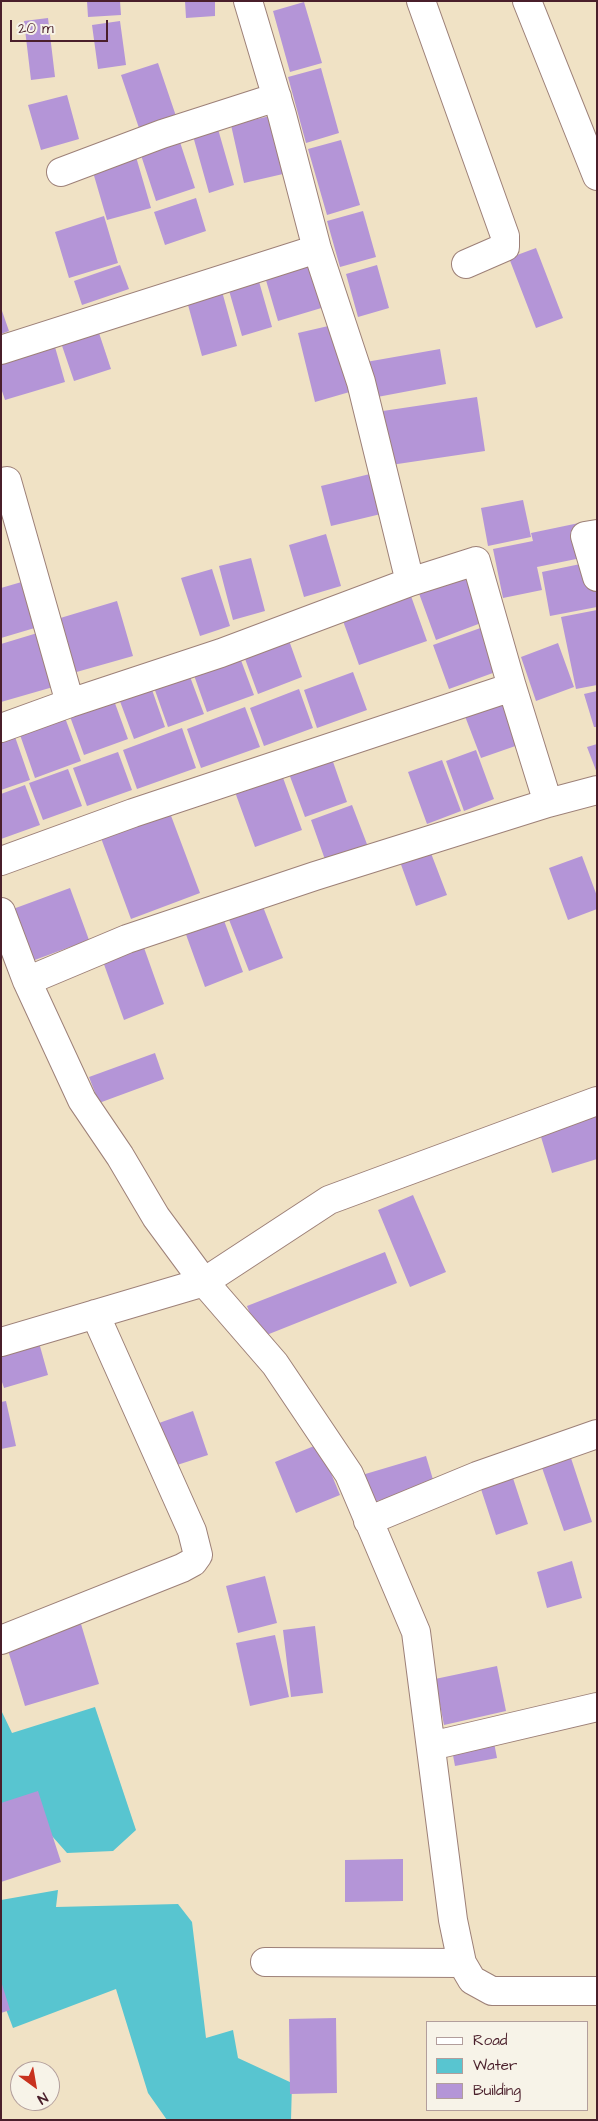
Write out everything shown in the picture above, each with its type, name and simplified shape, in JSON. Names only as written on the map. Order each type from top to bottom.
[{"type":"street","points":[[248,1],[318,249],[361,382],[410,582]]},
{"type":"street","points":[[421,1],[505,236],[505,247],[466,264]]},
{"type":"street","points":[[527,1],[597,176]]},
{"type":"street","points":[[61,172],[162,134],[276,97]]},
{"type":"street","points":[[1,350],[318,249]]},
{"type":"street","points":[[6,481],[70,703]]},
{"type":"street","points":[[597,534],[585,536],[597,577]]},
{"type":"street","points":[[1,728],[221,653],[410,582],[476,561],[548,803]]},
{"type":"street","points":[[1,860],[133,813],[512,687]]},
{"type":"street","points":[[26,981],[137,935],[315,876],[548,803],[597,790]]},
{"type":"street","points":[[1,912],[26,981],[82,1100],[120,1156],[156,1216],[204,1282],[275,1364],[349,1474],[416,1632],[453,1920],[462,1963],[472,1980],[492,1991],[597,1991]]},
{"type":"street","points":[[1,1342],[204,1282],[329,1200],[597,1101]]},
{"type":"street","points":[[1,1640],[182,1568],[193,1562],[198,1555],[192,1532],[95,1314]]},
{"type":"street","points":[[368,1521],[477,1476],[597,1434]]},
{"type":"street","points":[[431,1746],[597,1707]]},
{"type":"street","points":[[265,1962],[462,1963]]},
{"type":"water","points":[[95,1707],[136,1830],[113,1851],[67,1853],[52,1836],[1,1817],[1,1710],[12,1733]]},
{"type":"water","points":[[58,1890],[56,1907],[178,1904],[192,1922],[206,2038],[233,2030],[238,2058],[292,2083],[291,2120],[167,2120],[148,2093],[116,1989],[13,2028],[1,1996],[1,1900]]},
{"type":"building","points":[[87,1],[120,1],[121,15],[88,17]]},
{"type":"building","points":[[185,1],[215,1],[215,16],[186,18]]},
{"type":"building","points":[[304,2],[322,63],[290,72],[273,11]]},
{"type":"building","points":[[48,18],[55,77],[31,80],[24,21]]},
{"type":"building","points":[[120,21],[126,65],[98,69],[92,25]]},
{"type":"building","points":[[158,63],[177,119],[140,131],[121,75]]},
{"type":"building","points":[[321,68],[339,133],[306,143],[288,77]]},
{"type":"building","points":[[67,95],[79,139],[41,150],[28,105]]},
{"type":"building","points":[[270,116],[283,174],[244,183],[231,125]]},
{"type":"building","points":[[218,129],[234,185],[209,193],[193,136]]},
{"type":"building","points":[[178,136],[195,188],[156,201],[139,149]]},
{"type":"building","points":[[341,140],[360,205],[327,215],[308,149]]},
{"type":"building","points":[[134,150],[151,208],[107,220],[90,162]]},
{"type":"building","points":[[196,198],[206,231],[165,245],[154,212]]},
{"type":"building","points":[[363,211],[376,257],[340,267],[327,221]]},
{"type":"building","points":[[104,216],[118,263],[69,278],[55,232]]},
{"type":"building","points":[[536,248],[563,318],[536,328],[509,258]]},
{"type":"building","points":[[316,262],[328,306],[278,321],[265,277]]},
{"type":"building","points":[[120,265],[129,289],[82,305],[74,281]]},
{"type":"building","points":[[377,265],[389,308],[358,317],[346,274]]},
{"type":"building","points":[[256,271],[272,327],[242,336],[226,280]]},
{"type":"building","points":[[220,284],[237,346],[202,356],[185,294]]},
{"type":"building","points":[[1,308],[9,331],[1,334]]},
{"type":"building","points":[[95,321],[111,369],[74,381],[58,334]]},
{"type":"building","points":[[337,324],[353,391],[315,402],[298,333]]},
{"type":"building","points":[[53,340],[65,382],[5,400],[1,388],[1,355]]},
{"type":"building","points":[[440,349],[446,384],[372,398],[366,362]]},
{"type":"building","points":[[477,397],[485,451],[384,466],[376,412]]},
{"type":"building","points":[[374,473],[385,513],[331,526],[321,486]]},
{"type":"building","points":[[523,500],[531,537],[488,546],[481,508]]},
{"type":"building","points":[[579,523],[586,557],[537,567],[542,590],[503,598],[493,549],[533,541],[531,533]]},
{"type":"building","points":[[326,534],[341,586],[304,597],[289,545]]},
{"type":"building","points":[[251,558],[265,611],[233,620],[219,566]]},
{"type":"building","points":[[590,562],[597,595],[597,607],[550,616],[542,572]]},
{"type":"building","points":[[212,569],[230,626],[200,636],[181,578]]},
{"type":"building","points":[[470,569],[489,620],[436,640],[417,588]]},
{"type":"building","points":[[25,581],[38,627],[1,638],[1,588]]},
{"type":"building","points":[[411,596],[427,641],[359,665],[343,621]]},
{"type":"building","points":[[117,601],[133,656],[73,673],[57,619]]},
{"type":"building","points":[[597,610],[597,685],[576,689],[561,617]]},
{"type":"building","points":[[486,626],[501,670],[449,689],[433,645]]},
{"type":"building","points":[[44,631],[60,685],[1,702],[1,644]]},
{"type":"building","points":[[286,632],[302,677],[258,694],[241,648]]},
{"type":"building","points":[[558,643],[574,687],[536,701],[521,657]]},
{"type":"building","points":[[236,647],[254,695],[207,712],[190,664]]},
{"type":"building","points":[[186,666],[204,714],[168,727],[151,679]]},
{"type":"building","points":[[353,672],[367,710],[317,728],[304,690]]},
{"type":"building","points":[[150,684],[165,727],[134,739],[118,696]]},
{"type":"building","points":[[299,689],[313,728],[264,746],[250,708]]},
{"type":"building","points":[[597,691],[597,727],[594,727],[584,694]]},
{"type":"building","points":[[112,695],[128,739],[84,755],[68,711]]},
{"type":"building","points":[[507,695],[524,743],[481,758],[463,711]]},
{"type":"building","points":[[245,707],[260,747],[201,768],[187,729]]},
{"type":"building","points":[[64,715],[81,761],[35,778],[19,732]]},
{"type":"building","points":[[182,728],[196,768],[137,789],[123,750]]},
{"type":"building","points":[[13,731],[30,780],[1,790],[1,736]]},
{"type":"building","points":[[597,744],[597,773],[587,747]]},
{"type":"building","points":[[476,750],[494,799],[464,811],[446,761]]},
{"type":"building","points":[[118,752],[132,790],[87,806],[73,768]]},
{"type":"building","points":[[331,756],[347,802],[305,817],[288,771]]},
{"type":"building","points":[[442,760],[461,811],[427,824],[408,772]]},
{"type":"building","points":[[68,769],[82,806],[43,820],[29,783]]},
{"type":"building","points":[[282,775],[302,830],[255,847],[235,792]]},
{"type":"building","points":[[25,785],[40,825],[1,839],[1,794]]},
{"type":"building","points":[[167,805],[200,893],[131,919],[98,830]]},
{"type":"building","points":[[352,805],[370,852],[328,868],[311,820]]},
{"type":"building","points":[[429,848],[447,895],[416,906],[399,859]]},
{"type":"building","points":[[582,856],[597,896],[597,909],[568,920],[549,868]]},
{"type":"building","points":[[70,888],[89,940],[32,961],[13,909]]},
{"type":"building","points":[[260,899],[283,958],[249,971],[226,912]]},
{"type":"building","points":[[222,915],[243,972],[205,987],[184,929]]},
{"type":"building","points":[[142,942],[164,1004],[124,1020],[101,956]]},
{"type":"building","points":[[155,1053],[164,1079],[99,1103],[89,1077]]},
{"type":"building","points":[[597,1109],[597,1159],[552,1173],[538,1127]]},
{"type":"building","points":[[413,1195],[446,1272],[410,1287],[378,1210]]},
{"type":"building","points":[[385,1252],[397,1283],[259,1338],[247,1306]]},
{"type":"building","points":[[38,1339],[48,1375],[4,1388],[1,1379],[1,1350]]},
{"type":"building","points":[[6,1401],[16,1446],[1,1449],[1,1402]]},
{"type":"building","points":[[193,1411],[208,1455],[174,1466],[159,1423]]},
{"type":"building","points":[[319,1444],[340,1495],[296,1513],[275,1462]]},
{"type":"building","points":[[569,1452],[592,1522],[564,1531],[540,1462]]},
{"type":"building","points":[[426,1456],[434,1483],[371,1503],[362,1475]]},
{"type":"building","points":[[511,1472],[528,1524],[496,1535],[479,1483]]},
{"type":"building","points":[[572,1561],[582,1598],[547,1608],[537,1572]]},
{"type":"building","points":[[265,1576],[277,1623],[238,1633],[226,1586]]},
{"type":"building","points":[[81,1624],[99,1684],[25,1706],[7,1647]]},
{"type":"building","points":[[315,1626],[323,1693],[291,1697],[283,1630]]},
{"type":"building","points":[[275,1635],[289,1697],[250,1706],[236,1643]]},
{"type":"building","points":[[497,1666],[506,1711],[444,1725],[435,1679]]},
{"type":"building","points":[[491,1727],[497,1758],[455,1766],[449,1734]]},
{"type":"building","points":[[38,1791],[61,1862],[1,1882],[1,1803]]},
{"type":"building","points":[[403,1859],[403,1901],[345,1902],[345,1860]]},
{"type":"building","points":[[1,1981],[10,2010],[1,2013]]},
{"type":"building","points":[[336,2018],[337,2093],[290,2094],[289,2019]]}]
